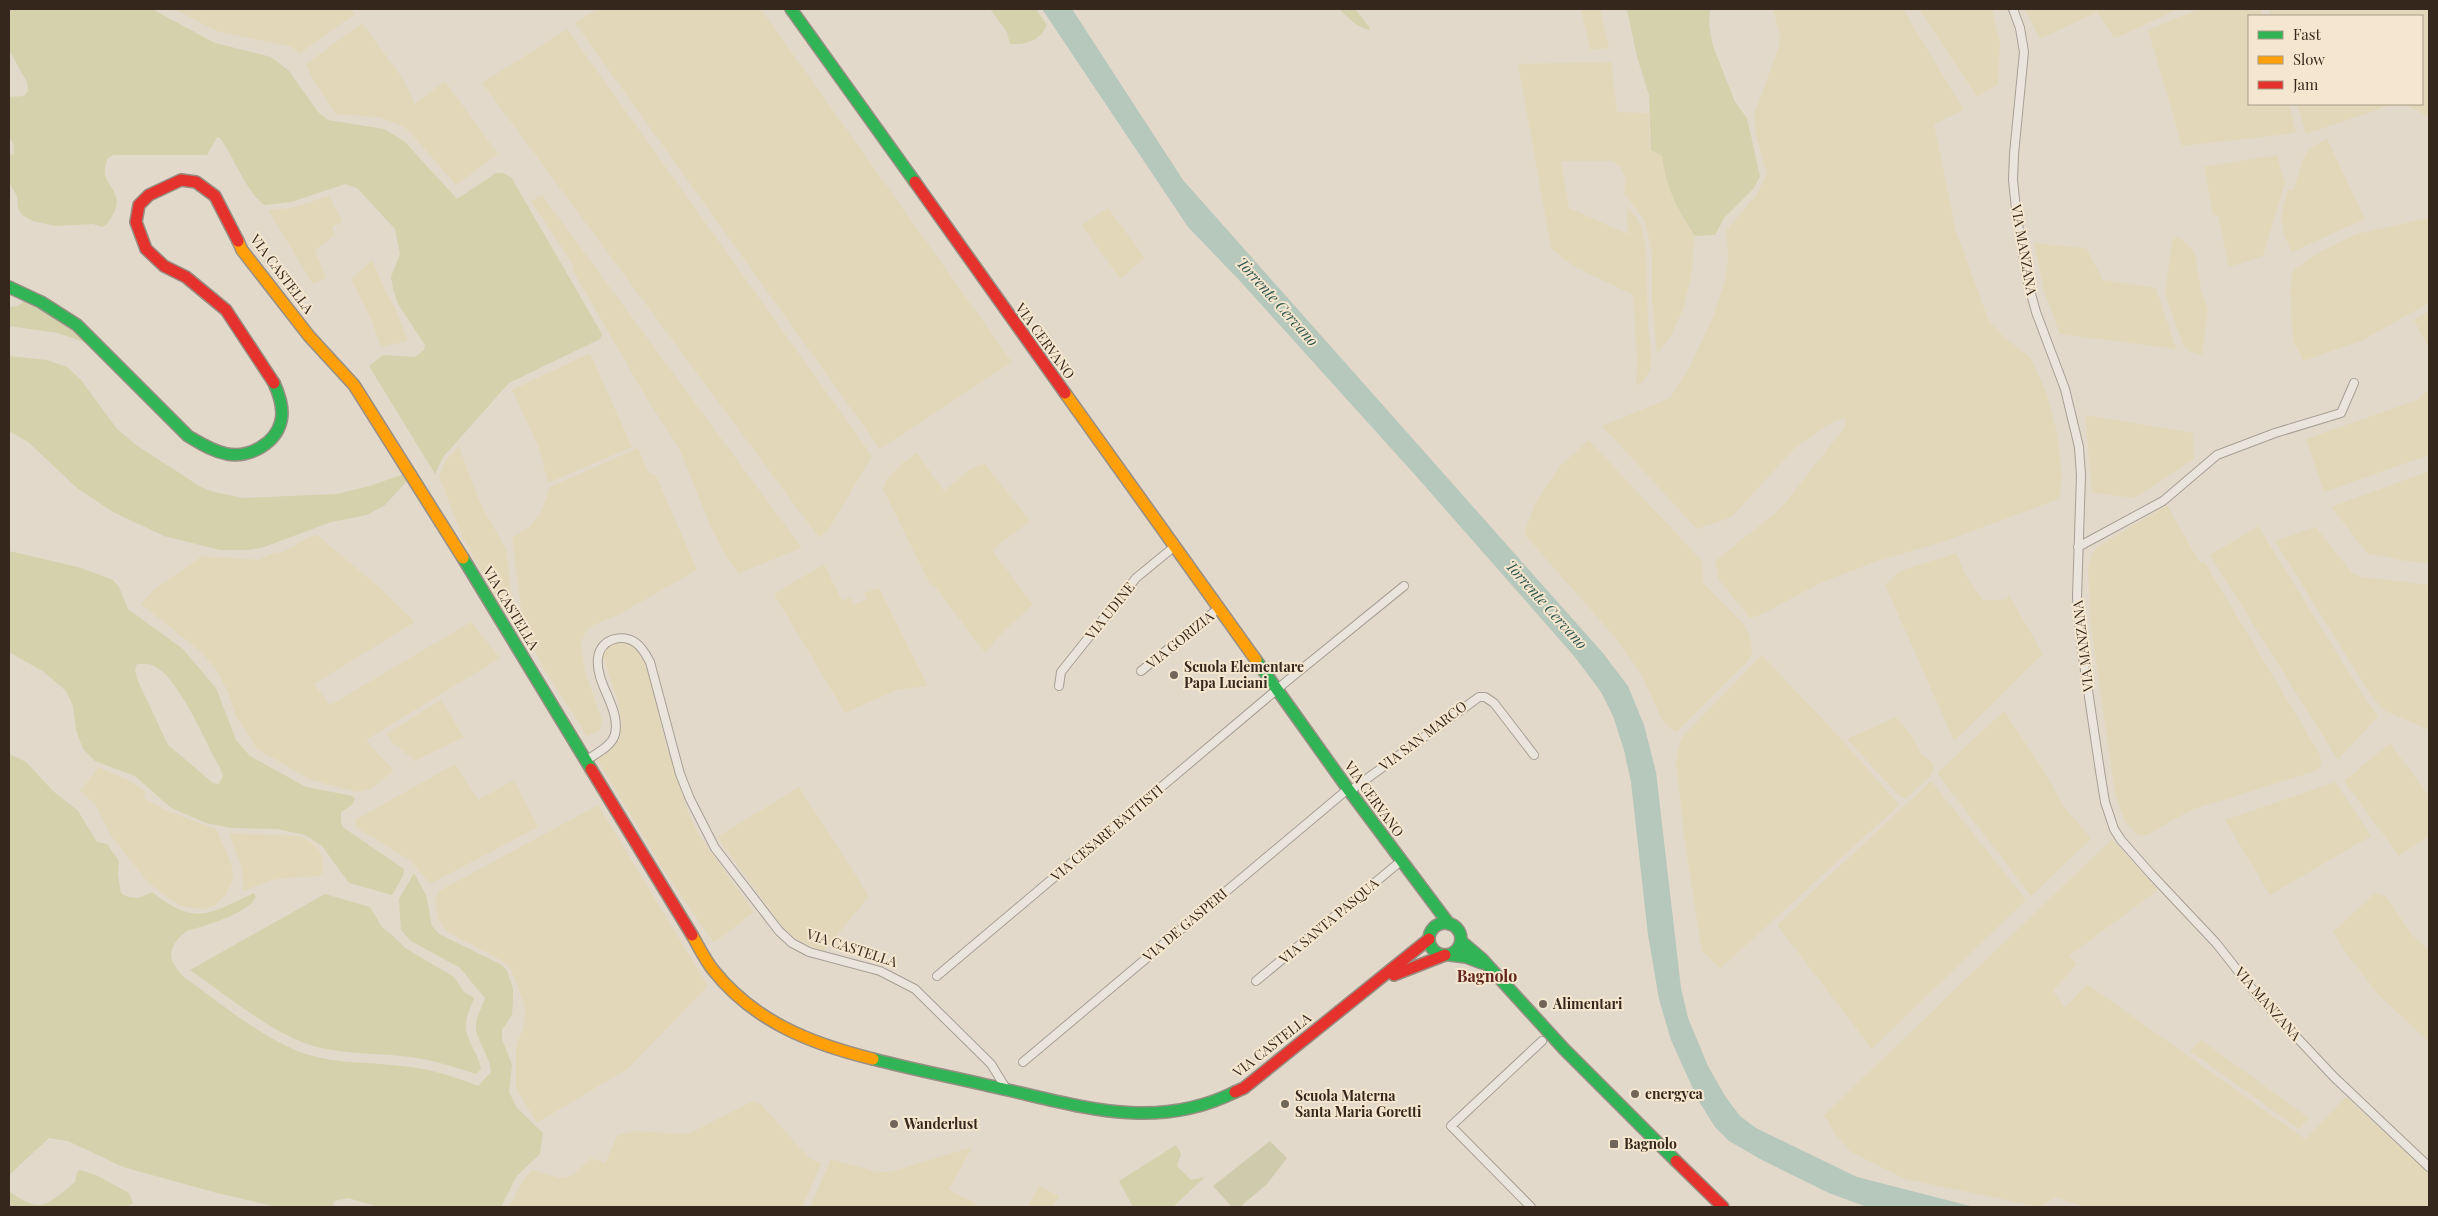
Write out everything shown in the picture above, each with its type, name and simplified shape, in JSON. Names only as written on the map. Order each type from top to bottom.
[{"type":"main road","name":"VIA CERVANO","points":[[791,9],[1349,790],[1449,924]]},
{"type":"main road","name":"VIA CASTELLA","points":[[9,287],[41,302],[77,325],[188,436],[206,447],[228,454],[250,452],[265,445],[276,434],[282,419],[280,396],[272,378],[226,310],[186,277],[164,266],[146,249],[138,236],[136,222],[140,204],[149,195],[181,180],[196,182],[215,196],[226,214],[242,250],[309,336],[354,385],[587,760],[713,970],[744,1004],[776,1025],[826,1046],[1007,1090],[1118,1114],[1160,1116],[1188,1111],[1217,1101],[1244,1088],[1371,988]]},
{"type":"main road","points":[[1426,892],[1435,914],[1431,934],[1432,948],[1447,955],[1474,960],[1492,970]]},
{"type":"main road","points":[[1371,988],[1418,950],[1440,924],[1449,924],[1457,928],[1461,941],[1492,970],[1564,1049],[1721,1207]]},
{"type":"main road","points":[[1371,988],[1406,969],[1447,955],[1457,949],[1461,941]]},
{"type":"street","name":"VIA MANZANA","points":[[2013,9],[2020,28],[2024,52],[2014,154],[2013,180],[2017,218],[2028,283],[2036,312],[2065,389],[2079,448],[2081,474],[2077,597],[2081,643],[2101,779],[2114,828],[2121,840],[2150,874],[2216,943],[2258,995],[2334,1077],[2429,1167]]},
{"type":"street","points":[[2078,547],[2163,501],[2217,455],[2275,433],[2341,413],[2354,383]]},
{"type":"street","name":"VIA UDINE","points":[[1060,686],[1061,672],[1129,586],[1175,546]]},
{"type":"street","points":[[1277,689],[1404,586]]},
{"type":"street","name":"VIA GORIZIA","points":[[1141,671],[1219,608]]},
{"type":"street","name":"VIA CASTELLA","points":[[587,760],[610,742],[615,734],[613,710],[600,671],[598,658],[601,649],[610,640],[625,638],[636,643],[644,651],[650,662],[680,774],[702,825],[715,848],[779,931],[792,943],[809,952],[880,971],[915,988],[991,1064],[1007,1090]]},
{"type":"street","name":"VIA CESARE BATTISTI","points":[[937,976],[1277,689]]},
{"type":"street","name":"VIA SAN MARCO","points":[[1349,790],[1479,697],[1485,697],[1494,703],[1534,755]]},
{"type":"street","name":"VIA DE GASPERI","points":[[1023,1062],[1349,790]]},
{"type":"street","name":"VIA SANTA PASQUA","points":[[1256,981],[1401,861]]},
{"type":"street","points":[[1531,1207],[1451,1126],[1542,1041]]},
{"type":"shaded area","points":[[9,9],[152,9],[215,43],[271,57],[289,71],[318,112],[328,120],[384,129],[404,141],[457,199],[496,173],[503,173],[511,177],[602,334],[600,339],[509,383],[443,457],[435,474],[369,366],[383,355],[415,357],[424,350],[425,345],[398,304],[393,288],[391,277],[400,254],[395,229],[357,188],[345,184],[291,202],[264,205],[245,182],[226,146],[217,137],[207,155],[113,155],[107,159],[105,175],[115,194],[117,203],[107,224],[102,227],[93,224],[55,226],[33,221],[22,215],[18,208],[17,196],[9,182],[9,153],[13,155],[14,145],[9,137],[9,97],[24,96],[28,91],[27,82],[9,50]]},
{"type":"shaded area","points":[[174,9],[351,9],[355,14],[299,54],[292,47],[216,31]]},
{"type":"shaded area","points":[[598,9],[761,9],[1012,362],[880,449],[575,23]]},
{"type":"shaded area","points":[[990,9],[1036,9],[1047,25],[1041,35],[1032,41],[1022,44],[1010,44],[1007,32]]},
{"type":"shaded area","points":[[1339,9],[1355,9],[1370,28],[1368,30],[1355,24]]},
{"type":"shaded area","points":[[1581,9],[1600,9],[1609,48],[1590,50]]},
{"type":"shaded area","points":[[1627,9],[1710,9],[1709,25],[1713,46],[1735,102],[1747,118],[1760,176],[1754,188],[1724,218],[1715,235],[1695,236],[1673,198],[1666,178],[1662,156],[1651,150],[1649,95],[1637,57]]},
{"type":"shaded area","points":[[1773,9],[1903,9],[1964,110],[1934,124],[1956,231],[1989,321],[2005,338],[2030,357],[2046,391],[2058,436],[2062,478],[2060,496],[2056,500],[1945,541],[1878,561],[1820,583],[1763,614],[1750,618],[1719,580],[1715,561],[1780,509],[1842,431],[1845,426],[1845,417],[1824,427],[1794,449],[1733,515],[1697,529],[1602,426],[1670,398],[1689,368],[1714,315],[1726,276],[1728,256],[1726,231],[1757,194],[1767,174],[1757,138],[1754,115],[1779,46],[1780,37]]},
{"type":"shaded area","points":[[1919,9],[1992,9],[2000,43],[1998,84],[1977,97]]},
{"type":"shaded area","points":[[2025,9],[2177,9],[2119,37],[2114,37],[2097,12],[2040,39]]},
{"type":"shaded area","points":[[2199,9],[2260,9],[2262,15],[2248,15],[2248,105],[2289,105],[2296,133],[2182,146],[2148,30]]},
{"type":"shaded area","points":[[2269,9],[2429,9],[2429,117],[2407,105],[2423,105],[2423,15],[2271,15]]},
{"type":"shaded area","points":[[362,23],[403,79],[415,104],[445,81],[498,154],[456,185],[408,130],[398,124],[378,117],[336,114],[312,78],[306,64]]},
{"type":"shaded area","points":[[567,29],[872,456],[829,529],[819,538],[482,83]]},
{"type":"shaded area","points":[[1611,62],[1617,112],[1649,113],[1649,145],[1651,150],[1662,156],[1683,219],[1695,236],[1691,276],[1684,307],[1671,336],[1657,353],[1652,303],[1652,254],[1644,220],[1624,193],[1626,180],[1621,168],[1613,161],[1561,161],[1569,208],[1628,234],[1627,207],[1636,217],[1642,228],[1646,252],[1648,326],[1652,360],[1650,370],[1643,381],[1636,386],[1637,358],[1633,295],[1579,269],[1551,248],[1518,64]]},
{"type":"shaded area","points":[[2297,105],[2391,105],[2306,134]]},
{"type":"shaded area","points":[[2327,139],[2365,219],[2292,252],[2284,235],[2281,217],[2288,189],[2293,191],[2303,159],[2310,148]]},
{"type":"shaded area","points":[[2277,155],[2285,183],[2263,256],[2229,267],[2218,216],[2213,214],[2204,167]]},
{"type":"shaded area","points":[[542,195],[802,548],[739,573],[728,560],[712,530],[679,448],[644,394],[572,269],[573,264],[531,201]]},
{"type":"shaded area","points":[[329,196],[343,222],[332,227],[335,235],[315,250],[326,278],[313,284],[268,210],[292,208]]},
{"type":"shaded area","points":[[1108,208],[1145,258],[1120,279],[1082,225]]},
{"type":"shaded area","points":[[2429,218],[2429,303],[2363,340],[2304,361],[2293,342],[2290,289],[2292,274],[2295,269],[2318,253],[2356,234]]},
{"type":"shaded area","points":[[2178,236],[2194,251],[2202,293],[2208,309],[2202,355],[2189,351],[2183,345],[2165,294],[2172,241]]},
{"type":"shaded area","points":[[2034,243],[2086,248],[2103,280],[2156,288],[2176,349],[2060,334],[2044,291]]},
{"type":"shaded area","points":[[372,260],[396,310],[408,341],[381,347],[371,319],[351,279]]},
{"type":"shaded area","points":[[27,299],[72,326],[90,344],[58,333],[9,326],[9,307],[17,306]]},
{"type":"shaded area","points":[[2429,311],[2429,349],[2414,320]]},
{"type":"shaded area","points":[[590,353],[632,447],[548,483],[539,448],[512,390]]},
{"type":"shaded area","points":[[9,356],[47,360],[67,367],[81,380],[117,429],[136,445],[201,487],[214,492],[243,498],[337,494],[370,486],[404,474],[408,480],[385,505],[367,515],[331,522],[264,547],[249,550],[220,550],[164,536],[113,512],[77,488],[28,442],[9,431]]},
{"type":"shaded area","points":[[2429,389],[2429,455],[2324,492],[2306,439],[2417,400]]},
{"type":"shaded area","points":[[2085,415],[2193,433],[2194,459],[2135,498],[2092,493]]},
{"type":"shaded area","points":[[1589,440],[1702,561],[1703,583],[1744,625],[1750,636],[1752,653],[1749,660],[1677,732],[1672,730],[1663,721],[1640,672],[1612,634],[1524,534],[1535,503],[1560,466]]},
{"type":"shaded area","points":[[459,447],[480,503],[506,549],[513,608],[505,615],[462,536],[439,476],[446,460]]},
{"type":"shaded area","points":[[638,448],[648,472],[656,476],[697,570],[586,631],[581,643],[585,671],[602,720],[600,730],[587,736],[542,666],[523,624],[512,538],[529,527],[540,514],[550,487]]},
{"type":"shaded area","points":[[917,453],[944,491],[968,471],[985,464],[1030,521],[992,550],[1033,605],[1005,630],[985,653],[936,588],[930,584],[883,489],[887,479],[902,463]]},
{"type":"shaded area","points":[[2429,471],[2429,563],[2406,561],[2367,553],[2331,507]]},
{"type":"shaded area","points":[[2167,505],[2200,563],[2204,561],[2319,753],[2322,764],[2316,771],[2191,810],[2147,835],[2141,836],[2135,833],[2125,821],[2115,794],[2090,620],[2088,567],[2092,554],[2097,547]]},
{"type":"shaded area","points":[[2258,526],[2366,700],[2378,716],[2338,760],[2210,555]]},
{"type":"shaded area","points":[[2316,527],[2352,573],[2362,577],[2429,585],[2429,730],[2384,710],[2372,697],[2275,541]]},
{"type":"shaded area","points":[[317,535],[379,587],[415,622],[314,684],[330,705],[471,622],[500,658],[366,740],[394,771],[370,789],[357,792],[311,780],[257,749],[236,716],[227,690],[216,670],[202,653],[141,604],[156,588],[202,556],[259,560],[270,554],[283,552],[307,538]]},
{"type":"shaded area","points":[[9,551],[78,567],[113,580],[119,587],[128,609],[183,649],[216,688],[236,740],[250,756],[306,787],[353,796],[355,799],[352,805],[341,812],[341,822],[344,828],[404,869],[403,876],[392,895],[349,883],[322,846],[305,835],[277,829],[231,828],[206,823],[171,808],[135,776],[95,761],[83,749],[76,730],[73,706],[66,691],[44,672],[9,652]],"holes":[[[137,664],[150,664],[162,671],[181,695],[220,768],[223,776],[219,784],[213,783],[168,745],[137,679],[135,670]]]},
{"type":"shaded area","points":[[1956,553],[1966,576],[1983,600],[2007,599],[2009,595],[2043,654],[1954,741],[1885,585],[1900,571]]},
{"type":"shaded area","points":[[824,564],[842,601],[850,597],[854,605],[867,599],[864,593],[879,588],[928,686],[896,690],[845,713],[774,594]]},
{"type":"shaded area","points":[[618,641],[631,643],[641,652],[648,667],[664,738],[689,814],[700,837],[754,912],[714,943],[664,871],[597,759],[615,739],[621,724],[619,705],[603,657],[605,650]]},
{"type":"shaded area","points":[[1762,655],[1843,741],[1899,805],[1720,969],[1702,951],[1686,851],[1676,764],[1678,749],[1682,737]]},
{"type":"shaded area","points":[[441,700],[464,737],[415,761],[392,742],[386,734]]},
{"type":"shaded area","points":[[2004,711],[2043,769],[2064,807],[2089,836],[2090,840],[2031,896],[1937,773]]},
{"type":"shaded area","points":[[1896,717],[1912,736],[1921,754],[1933,764],[1933,771],[1929,777],[1906,799],[1898,794],[1847,739]]},
{"type":"shaded area","points":[[2390,743],[2429,796],[2429,836],[2399,856],[2344,781]]},
{"type":"shaded area","points":[[9,754],[26,762],[53,791],[78,811],[97,842],[107,844],[119,861],[118,874],[121,893],[125,896],[136,898],[152,892],[180,910],[202,914],[224,907],[254,893],[256,897],[244,909],[225,919],[187,931],[172,948],[172,959],[178,971],[227,1009],[274,1040],[306,1054],[341,1061],[420,1069],[450,1076],[478,1086],[491,1072],[488,1059],[476,1031],[477,1019],[485,998],[460,968],[411,941],[401,930],[399,899],[414,873],[426,895],[432,926],[439,934],[500,964],[507,970],[513,989],[512,1015],[502,1030],[502,1039],[512,1065],[509,1092],[517,1108],[543,1133],[540,1154],[516,1177],[501,1207],[379,1207],[348,1198],[334,1201],[333,1207],[277,1207],[217,1193],[123,1167],[68,1141],[49,1138],[9,1175]]},
{"type":"shaded area","points":[[455,764],[478,800],[514,780],[538,827],[430,884],[411,861],[357,828],[355,820]]},
{"type":"shaded area","points":[[99,767],[128,780],[146,792],[143,798],[165,810],[216,829],[232,867],[233,880],[226,894],[216,905],[204,909],[183,907],[169,899],[147,881],[111,836],[95,804],[80,791]]},
{"type":"shaded area","points":[[1931,781],[2026,900],[1872,1049],[1777,925]]},
{"type":"shaded area","points":[[2335,782],[2371,836],[2270,895],[2225,820]]},
{"type":"shaded area","points":[[799,787],[869,896],[825,950],[821,951],[800,941],[784,929],[717,837]]},
{"type":"shaded area","points":[[598,805],[708,986],[627,1069],[537,1123],[516,1089],[516,1045],[523,1029],[525,1016],[524,1004],[510,968],[502,961],[446,931],[438,918],[435,899],[439,891]]},
{"type":"shaded area","points":[[229,833],[299,836],[311,842],[319,850],[323,860],[323,873],[318,876],[276,879],[243,891],[242,868]]},
{"type":"shaded area","points":[[2112,839],[2158,890],[2069,956],[2077,964],[2053,991],[2065,1008],[2087,984],[2305,1139],[2346,1097],[2429,1174],[2429,1207],[2086,1207],[2056,1197],[2040,1207],[1905,1179],[1851,1152],[1836,1135],[1824,1115]]},
{"type":"shaded area","points":[[2375,893],[2386,896],[2413,936],[2429,950],[2429,1042],[2377,993],[2347,954],[2333,932]]},
{"type":"shaded area","points":[[325,894],[370,907],[382,927],[405,948],[454,977],[464,992],[474,998],[467,1017],[466,1030],[480,1063],[481,1069],[476,1074],[420,1059],[344,1052],[310,1045],[264,1022],[190,970]]},
{"type":"shaded area","points":[[2201,1040],[2309,1118],[2299,1129],[2190,1051]]},
{"type":"shaded area","points":[[753,1101],[761,1104],[808,1157],[821,1164],[802,1207],[509,1207],[522,1182],[532,1170],[559,1178],[568,1177],[573,1175],[591,1158],[605,1163],[618,1135],[635,1131],[688,1134]]},
{"type":"shaded area","points":[[1270,1141],[1287,1158],[1267,1184],[1240,1207],[1232,1207],[1213,1186]]},
{"type":"shaded area","points":[[1176,1145],[1181,1154],[1177,1166],[1191,1180],[1205,1177],[1173,1207],[1133,1207],[1119,1181]]},
{"type":"shaded area","points":[[972,1147],[949,1190],[975,1203],[975,1207],[810,1207],[831,1159],[877,1172],[890,1172]]},
{"type":"shaded area","points":[[80,1170],[96,1175],[129,1193],[133,1203],[127,1206],[9,1207],[9,1191],[29,1203],[44,1204],[75,1182],[77,1172]]},
{"type":"shaded area","points":[[1039,1186],[1059,1196],[1053,1207],[1027,1207]]},
{"type":"water","name":"Torrente Cervano","points":[[1042,9],[1072,9],[1183,180],[1602,652],[1628,686],[1644,725],[1656,772],[1681,988],[1688,1018],[1708,1066],[1725,1096],[1740,1116],[1756,1128],[1857,1177],[1974,1207],[1867,1207],[1829,1193],[1762,1160],[1729,1141],[1715,1127],[1698,1100],[1671,1040],[1659,999],[1648,935],[1631,782],[1624,750],[1613,716],[1601,692],[1574,656],[1416,476],[1240,281],[1188,227]]},
{"type":"traffic: fast","points":[[791,9],[915,182]]},
{"type":"traffic: fast","points":[[9,287],[41,302],[77,325],[188,436],[216,451],[236,455],[244,454],[261,447],[274,436],[281,421],[282,412],[274,383]]},
{"type":"traffic: fast","points":[[463,558],[591,769]]},
{"type":"traffic: fast","points":[[1256,660],[1348,789],[1449,924]]},
{"type":"traffic: fast","points":[[1445,923],[1451,924],[1456,928],[1460,933],[1461,939],[1460,945],[1456,950],[1451,954],[1445,955],[1439,954],[1434,950],[1430,945],[1429,939],[1430,933],[1434,928],[1439,924],[1445,923]]},
{"type":"traffic: fast","points":[[1461,941],[1482,959],[1564,1049],[1676,1161]]},
{"type":"traffic: fast","points":[[1450,955],[1466,957],[1482,963]]},
{"type":"traffic: fast","points":[[873,1059],[1059,1102],[1117,1112],[1147,1113],[1176,1111],[1205,1104],[1235,1092]]},
{"type":"traffic: slow","points":[[238,241],[242,250],[309,336],[354,385],[463,558]]},
{"type":"traffic: slow","points":[[1065,393],[1256,660]]},
{"type":"traffic: slow","points":[[692,935],[714,971],[730,989],[766,1017],[807,1038],[873,1059]]},
{"type":"traffic: jam","points":[[238,241],[215,196],[196,182],[181,180],[149,195],[139,205],[136,222],[146,249],[164,266],[186,277],[226,310],[274,383]]},
{"type":"traffic: jam","points":[[915,182],[1065,393]]},
{"type":"traffic: jam","points":[[591,769],[692,935]]},
{"type":"traffic: jam","points":[[1235,1092],[1244,1088],[1429,939]]},
{"type":"traffic: jam","points":[[1394,975],[1445,955]]},
{"type":"traffic: jam","points":[[1676,1161],[1723,1207]]},
{"type":"place","name":"Scuola Elementare Papa Luciani","points":[[1174,675]]},
{"type":"place","name":"Alimentari","points":[[1543,1004]]},
{"type":"place","name":"energyca","points":[[1635,1094]]},
{"type":"place","name":"Scuola Materna Santa Maria Goretti","points":[[1285,1104]]},
{"type":"place","name":"Wanderlust","points":[[894,1124]]},
{"type":"place","name":"Bagnolo","points":[[1614,1144]]},
{"type":"district","name":"Bagnolo","points":[[1487,976]]}]
